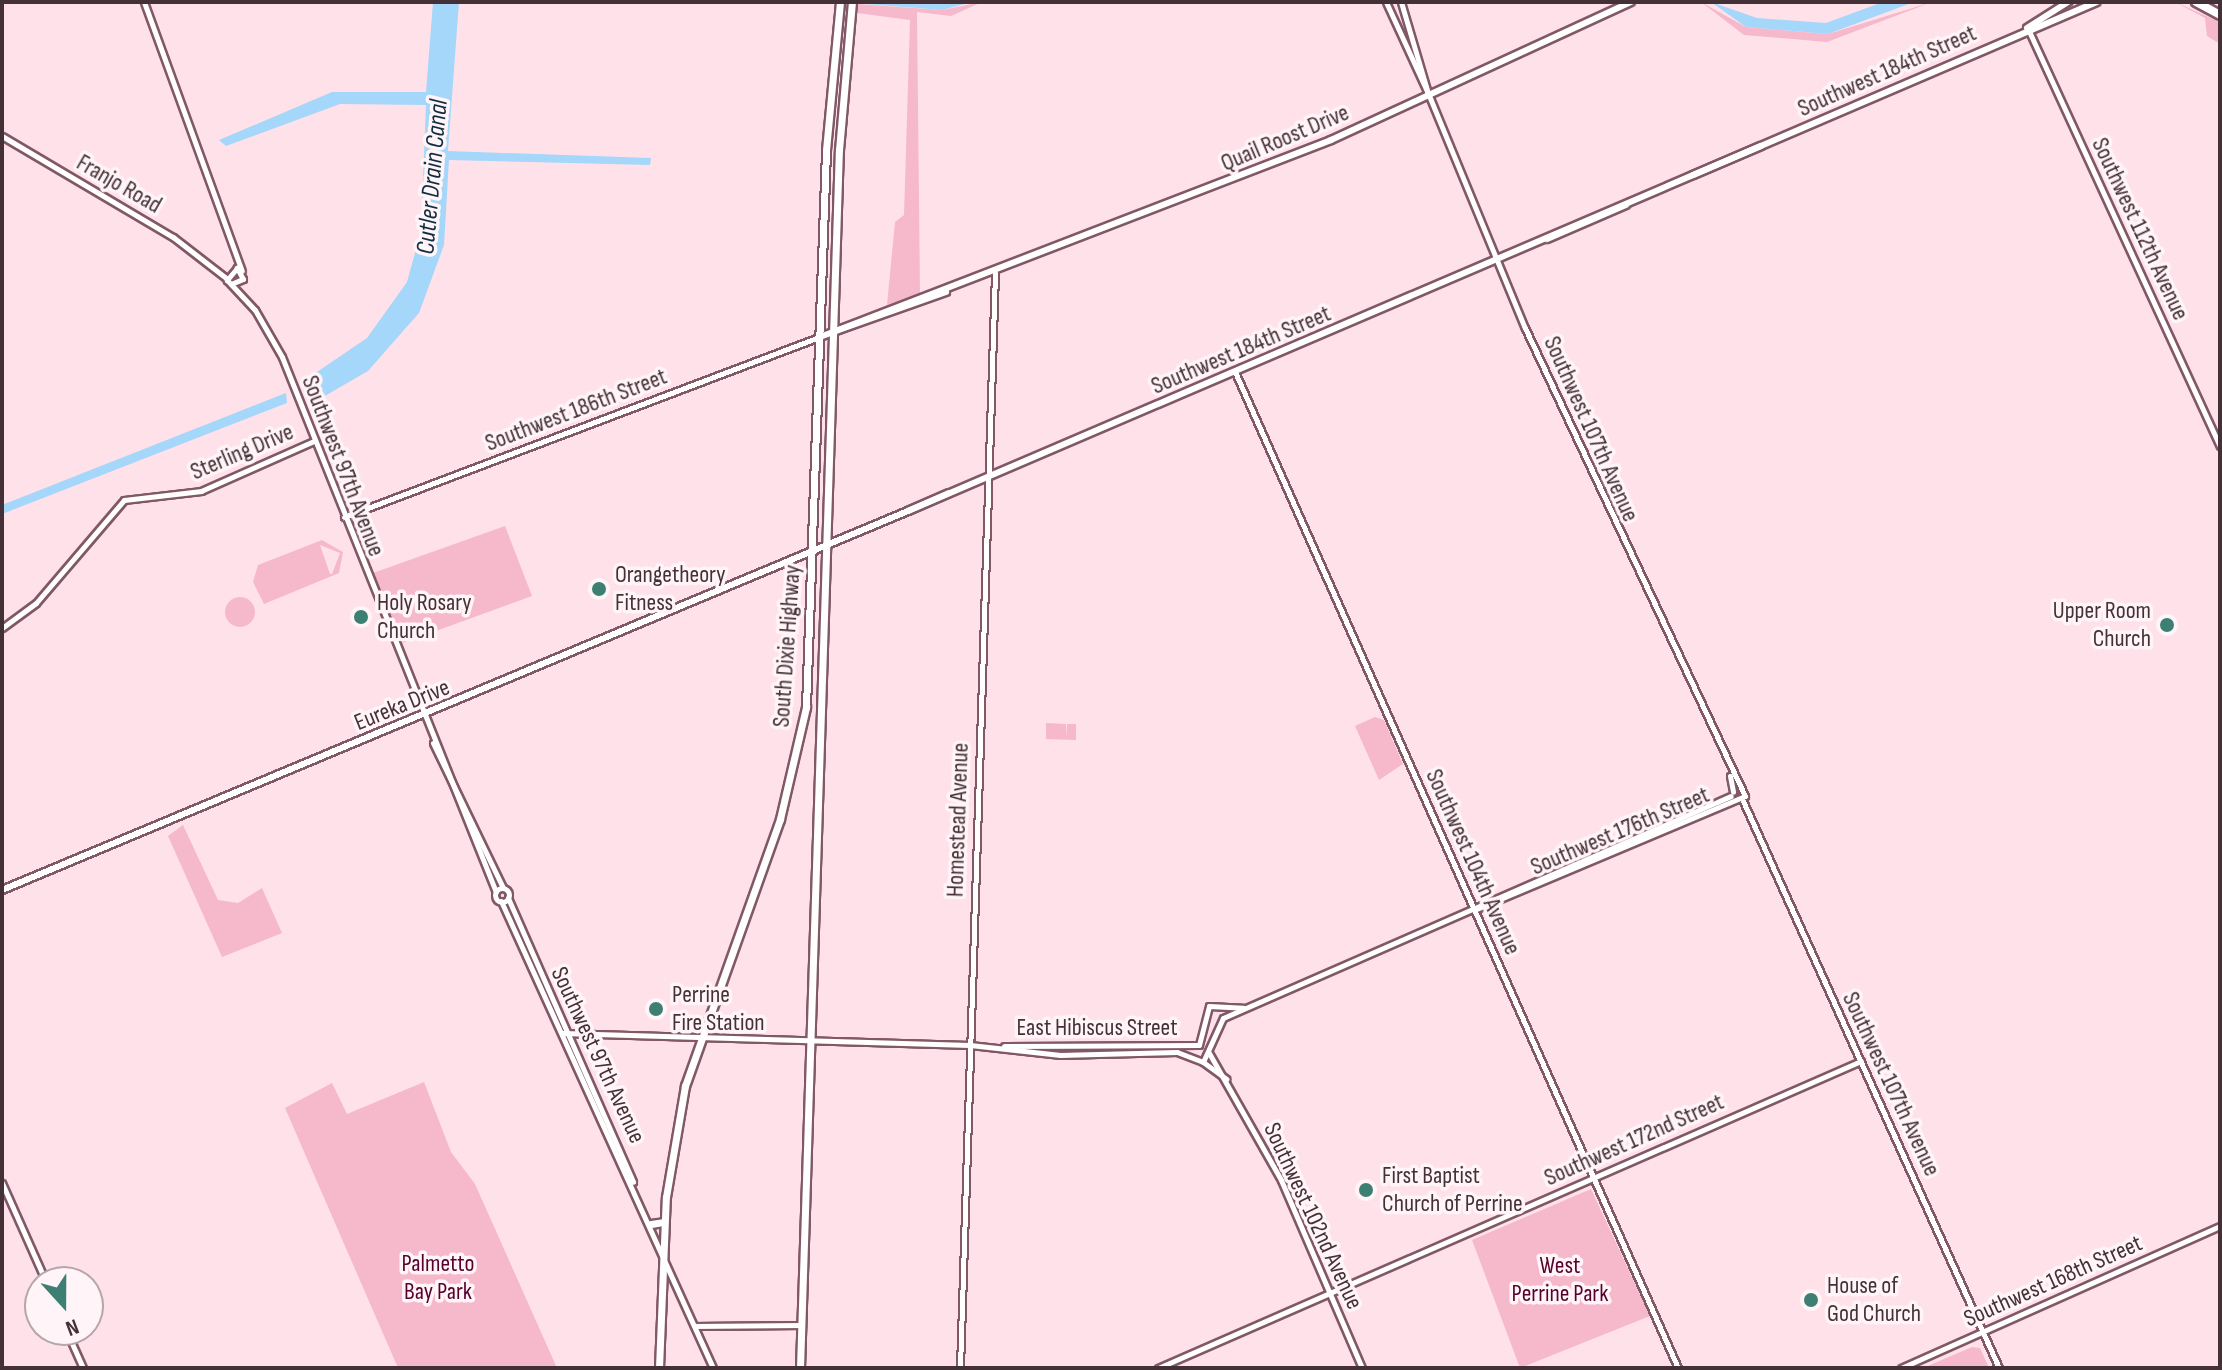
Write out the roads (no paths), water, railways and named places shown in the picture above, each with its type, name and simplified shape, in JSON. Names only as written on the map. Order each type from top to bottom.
[{"type":"highway","points":[[2196,2],[2220,15]]},
{"type":"highway","name":"South Dixie Highway","points":[[659,1368],[663,1222],[700,1037],[780,819],[808,685],[824,196],[839,4]]},
{"type":"highway","name":"South Dixie Highway","points":[[800,1368],[837,216],[851,5]]},
{"type":"highway","points":[[824,196],[837,216]]},
{"type":"highway","points":[[824,213],[837,232]]},
{"type":"highway","points":[[816,461],[830,461]]},
{"type":"highway","points":[[808,685],[822,685]]},
{"type":"highway","points":[[651,1224],[663,1222]]},
{"type":"main road","name":"Quail Roost Drive","points":[[820,337],[946,292],[1331,140],[1631,2]]},
{"type":"main road","name":"Southwest 184th Street","points":[[2027,28],[2068,2]]},
{"type":"main road","name":"Southwest 184th Street","points":[[813,549],[1496,261],[2027,28],[2096,2]]},
{"type":"main road","name":"Eureka Drive","points":[[2,890],[813,549]]},
{"type":"street","points":[[144,2],[241,256],[242,271]]},
{"type":"street","name":"Southwest 107th Avenue","points":[[1386,2],[1428,93],[1496,261],[1730,776],[1736,797],[1861,1061],[1999,1368]]},
{"type":"street","name":"Southwest 107th Avenue","points":[[1401,2],[1428,93]]},
{"type":"street","points":[[1395,25],[1408,20]]},
{"type":"street","name":"Southwest 112th Avenue","points":[[2027,28],[2220,446]]},
{"type":"street","name":"Franjo Road","points":[[2,136],[215,266],[231,284]]},
{"type":"street","points":[[226,278],[241,256]]},
{"type":"street","name":"Franjo Road","points":[[215,266],[242,271]]},
{"type":"street","name":"Southwest 97th Avenue","points":[[242,271],[244,296]]},
{"type":"street","name":"Homestead Avenue","points":[[960,1368],[995,273]]},
{"type":"street","points":[[231,284],[242,282]]},
{"type":"street","name":"Southwest 97th Avenue","points":[[231,284],[244,296],[277,347],[421,716],[496,892],[634,1183],[713,1368]]},
{"type":"street","name":"Southwest 186th Street","points":[[344,517],[820,337]]},
{"type":"street","name":"Southwest 104th Avenue","points":[[1235,372],[1678,1368]]},
{"type":"street","name":"Sterling Drive","points":[[2,628],[36,603],[124,500],[201,491],[314,441]]},
{"type":"street","name":"Southwest 97th Avenue","points":[[433,743],[508,898],[564,1033]]},
{"type":"street","name":"Southwest 176th Street","points":[[1216,1023],[1244,1008],[1736,797]]},
{"type":"street","points":[[496,892],[503,888]]},
{"type":"street","points":[[501,901],[508,898]]},
{"type":"street","points":[[1192,1057],[1212,1005],[1223,1009],[1223,1018]]},
{"type":"street","name":"Southwest 176th Street","points":[[1223,1009],[1244,1008]]},
{"type":"street","points":[[1203,1062],[1209,1052],[1216,1023],[1206,1017]]},
{"type":"street","points":[[564,1033],[810,1040]]},
{"type":"street","name":"East Hibiscus Street","points":[[810,1040],[999,1046],[1197,1045]]},
{"type":"street","points":[[1197,1045],[1209,1052]]},
{"type":"street","name":"East Hibiscus Street","points":[[999,1046],[1038,1054],[1192,1057]]},
{"type":"street","name":"Southwest 102nd Avenue","points":[[1209,1052],[1281,1180],[1362,1368]]},
{"type":"street","name":"Southwest 102nd Avenue","points":[[1192,1057],[1227,1080]]},
{"type":"street","name":"Southwest 172nd Street","points":[[1158,1368],[1861,1061]]},
{"type":"street","points":[[2,1183],[39,1266]]},
{"type":"street","name":"Southwest 168th Street","points":[[1901,1368],[2220,1226]]},
{"type":"street","points":[[695,1326],[801,1325]]},
{"type":"street","points":[[73,1346],[83,1368]]},
{"type":"water","name":"Cutler Drain Canal","points":[[433,2],[459,2],[448,151],[651,158],[650,165],[449,160],[444,245],[419,313],[368,371],[323,397],[306,395],[303,387],[315,383],[314,374],[367,338],[407,282],[421,231],[426,105],[340,104],[226,146],[219,140],[332,92],[426,92]]},
{"type":"water","points":[[841,2],[943,4],[972,2],[942,10]]},
{"type":"water","points":[[1711,2],[1757,18],[1826,23],[1883,2],[1914,2],[1828,34],[1746,27]]},
{"type":"water","points":[[286,393],[287,403],[2,514],[2,505]]},
{"type":"place","name":"Orangetheory Fitness","points":[[599,589]]},
{"type":"place","name":"Holy Rosary Church","points":[[361,617]]},
{"type":"place","name":"Upper Room Church","points":[[2167,625]]},
{"type":"place","name":"Perrine Fire Station","points":[[656,1009]]},
{"type":"place","name":"First Baptist Church of Perrine","points":[[1366,1190]]},
{"type":"place","name":"House of God Church","points":[[1811,1300]]},
{"type":"park label","name":"Palmetto Bay Park","points":[[438,1278]]},
{"type":"park label","name":"West Perrine Park","points":[[1560,1280]]}]
